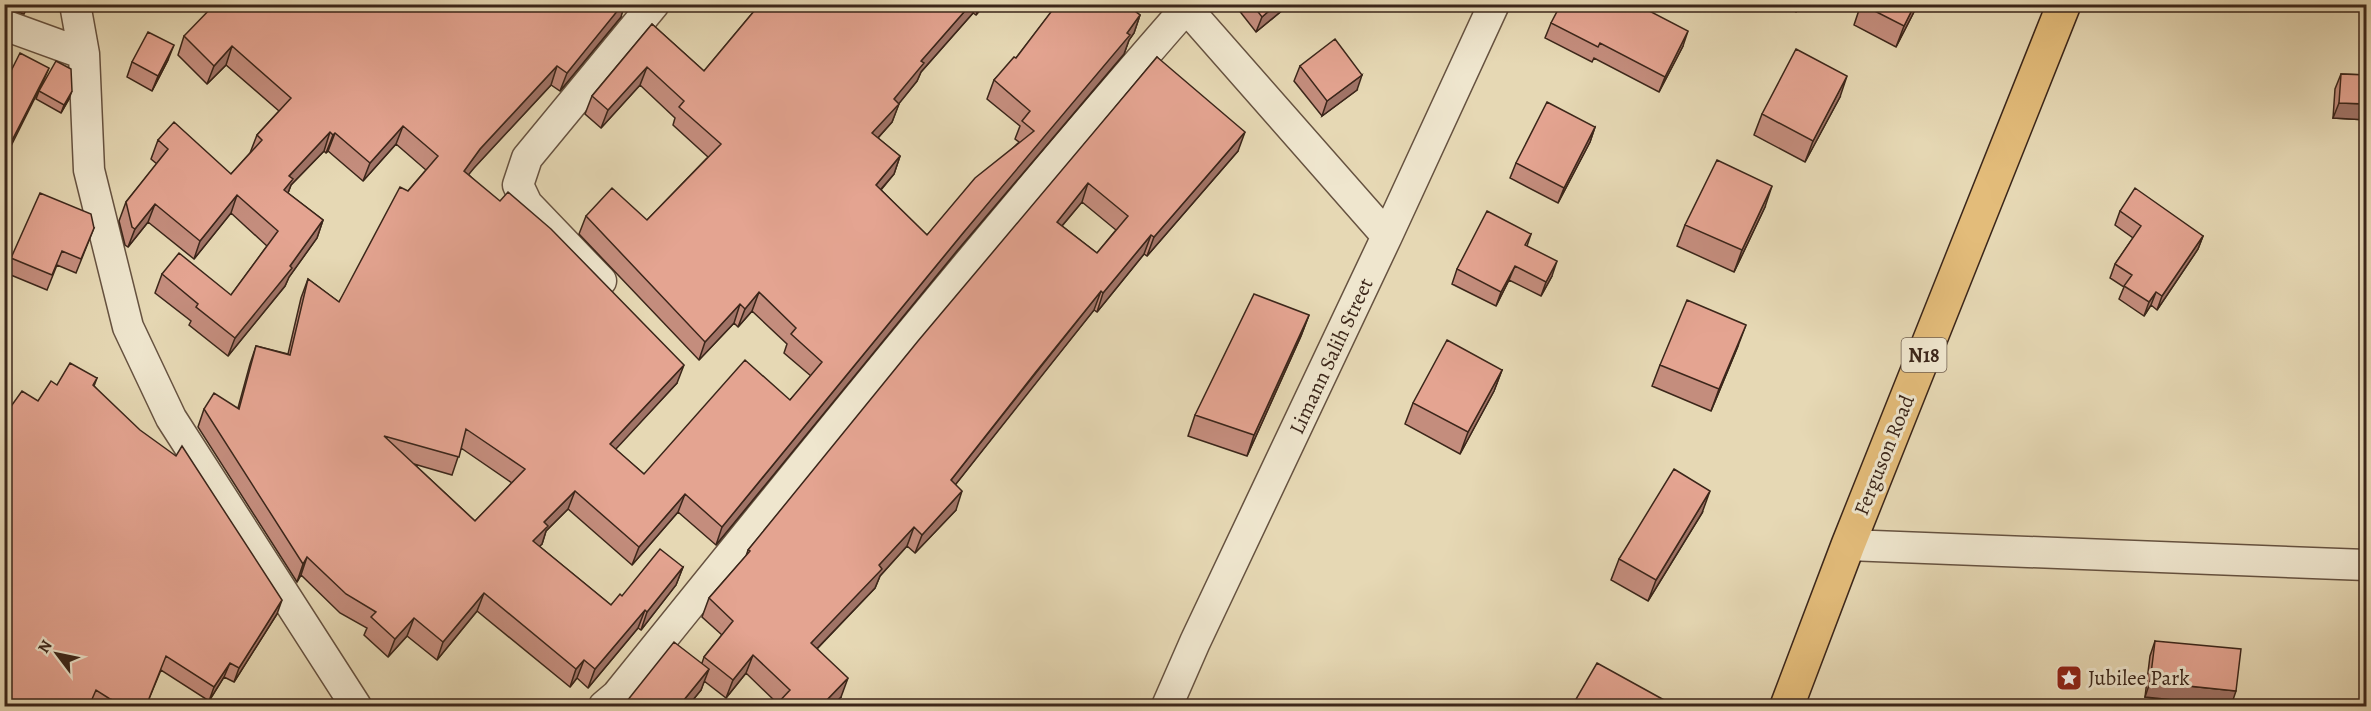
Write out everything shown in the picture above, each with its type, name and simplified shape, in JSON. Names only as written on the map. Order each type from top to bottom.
[{"type":"highway","name":"Ferguson Road","points":[[1787,706],[1848,545],[2064,4]]},
{"type":"street","points":[[75,4],[84,54],[89,170],[128,327],[171,418],[356,706]]},
{"type":"street","points":[[618,299],[527,204],[518,185],[527,158],[654,4]]},
{"type":"street","name":"Limann Salih Street","points":[[1167,706],[1494,4]]},
{"type":"street","points":[[604,706],[617,695],[813,452],[1074,136],[1185,6],[1387,236]]},
{"type":"street","points":[[4,26],[84,54]]},
{"type":"street","points":[[1848,545],[2367,566]]},
{"type":"building","points":[[215,4],[623,4],[567,73],[557,66],[480,149],[464,171],[500,201],[508,192],[551,229],[684,365],[610,444],[644,474],[745,360],[790,400],[822,362],[791,334],[796,328],[759,292],[745,309],[740,304],[705,342],[586,216],[612,188],[647,220],[721,144],[679,107],[684,101],[647,67],[608,110],[592,96],[652,24],[704,71],[760,4],[971,4],[921,61],[924,63],[894,99],[899,104],[872,133],[900,156],[876,185],[927,235],[975,178],[1034,131],[1022,121],[1030,111],[994,80],[1014,57],[1016,58],[1057,4],[1125,4],[1140,15],[1127,33],[1130,35],[963,233],[722,527],[685,494],[639,547],[575,491],[544,522],[548,526],[533,541],[611,605],[620,594],[622,596],[660,549],[683,567],[647,612],[645,610],[595,669],[584,660],[576,669],[484,593],[443,642],[414,618],[395,639],[371,617],[376,612],[346,594],[307,557],[303,564],[204,409],[214,393],[239,409],[256,346],[290,355],[308,279],[339,302],[400,187],[408,191],[438,156],[403,126],[370,163],[335,133],[333,135],[330,132],[289,176],[293,179],[284,190],[323,220],[290,266],[292,268],[235,338],[196,307],[198,304],[162,274],[179,253],[231,295],[278,231],[237,195],[200,241],[155,204],[135,229],[132,227],[126,202],[168,149],[158,140],[174,122],[231,174],[262,140],[257,135],[291,98],[232,46],[214,66],[184,36]],"holes":[[[466,429],[525,469],[475,521],[384,436],[459,457]]]},
{"type":"building","points":[[1252,4],[1277,4],[1262,17]]},
{"type":"building","points":[[1561,4],[1636,4],[1688,31],[1665,77],[1600,43],[1598,47],[1551,23]]},
{"type":"building","points":[[1861,4],[1915,4],[1904,26]]},
{"type":"building","points":[[148,32],[174,45],[158,76],[132,62]]},
{"type":"building","points":[[1335,39],[1362,75],[1327,101],[1300,66]]},
{"type":"building","points":[[1796,49],[1847,76],[1813,141],[1762,114]]},
{"type":"building","points":[[20,53],[49,68],[4,156],[4,85]]},
{"type":"building","points":[[1157,57],[1245,132],[1154,237],[1151,235],[1103,293],[1101,291],[1035,373],[951,480],[962,491],[922,535],[914,527],[879,565],[882,569],[811,643],[848,678],[821,706],[775,706],[790,690],[753,655],[733,680],[704,657],[733,621],[709,598],[750,551],[748,550],[918,341]],"holes":[[[1088,183],[1128,216],[1097,253],[1057,222]]]},
{"type":"building","points":[[56,61],[71,69],[72,91],[64,105],[39,91]]},
{"type":"building","points":[[2341,74],[2367,75],[2367,104],[2339,103]]},
{"type":"building","points":[[1547,102],[1595,127],[1564,188],[1516,163]]},
{"type":"building","points":[[1717,160],[1772,186],[1742,250],[1685,225]]},
{"type":"building","points":[[2135,188],[2203,236],[2162,296],[2156,292],[2149,302],[2124,286],[2132,275],[2115,264],[2141,226],[2120,211]]},
{"type":"building","points":[[40,193],[91,214],[94,228],[81,259],[62,251],[52,275],[11,258]]},
{"type":"building","points":[[1487,211],[1531,234],[1525,245],[1557,261],[1546,282],[1515,266],[1501,292],[1457,269]]},
{"type":"building","points":[[1254,294],[1309,315],[1254,435],[1195,415]]},
{"type":"building","points":[[1687,300],[1746,325],[1719,389],[1660,365]]},
{"type":"building","points":[[1447,340],[1502,370],[1468,432],[1413,403]]},
{"type":"building","points":[[70,363],[97,378],[93,385],[140,430],[176,456],[182,446],[282,600],[239,668],[230,663],[214,687],[166,656],[146,706],[129,706],[110,699],[96,690],[89,706],[4,706],[4,416],[22,391],[38,401],[51,381],[57,385]]},
{"type":"building","points":[[1674,469],[1710,491],[1656,580],[1619,559]]},
{"type":"building","points":[[2155,641],[2241,649],[2236,691],[2150,682]]},
{"type":"building","points":[[674,642],[709,669],[679,706],[623,706]]},
{"type":"building","points":[[1597,663],[1675,706],[1572,706]]},
{"type":"place","name":"Jubilee Park","points":[[2069,678]]}]
